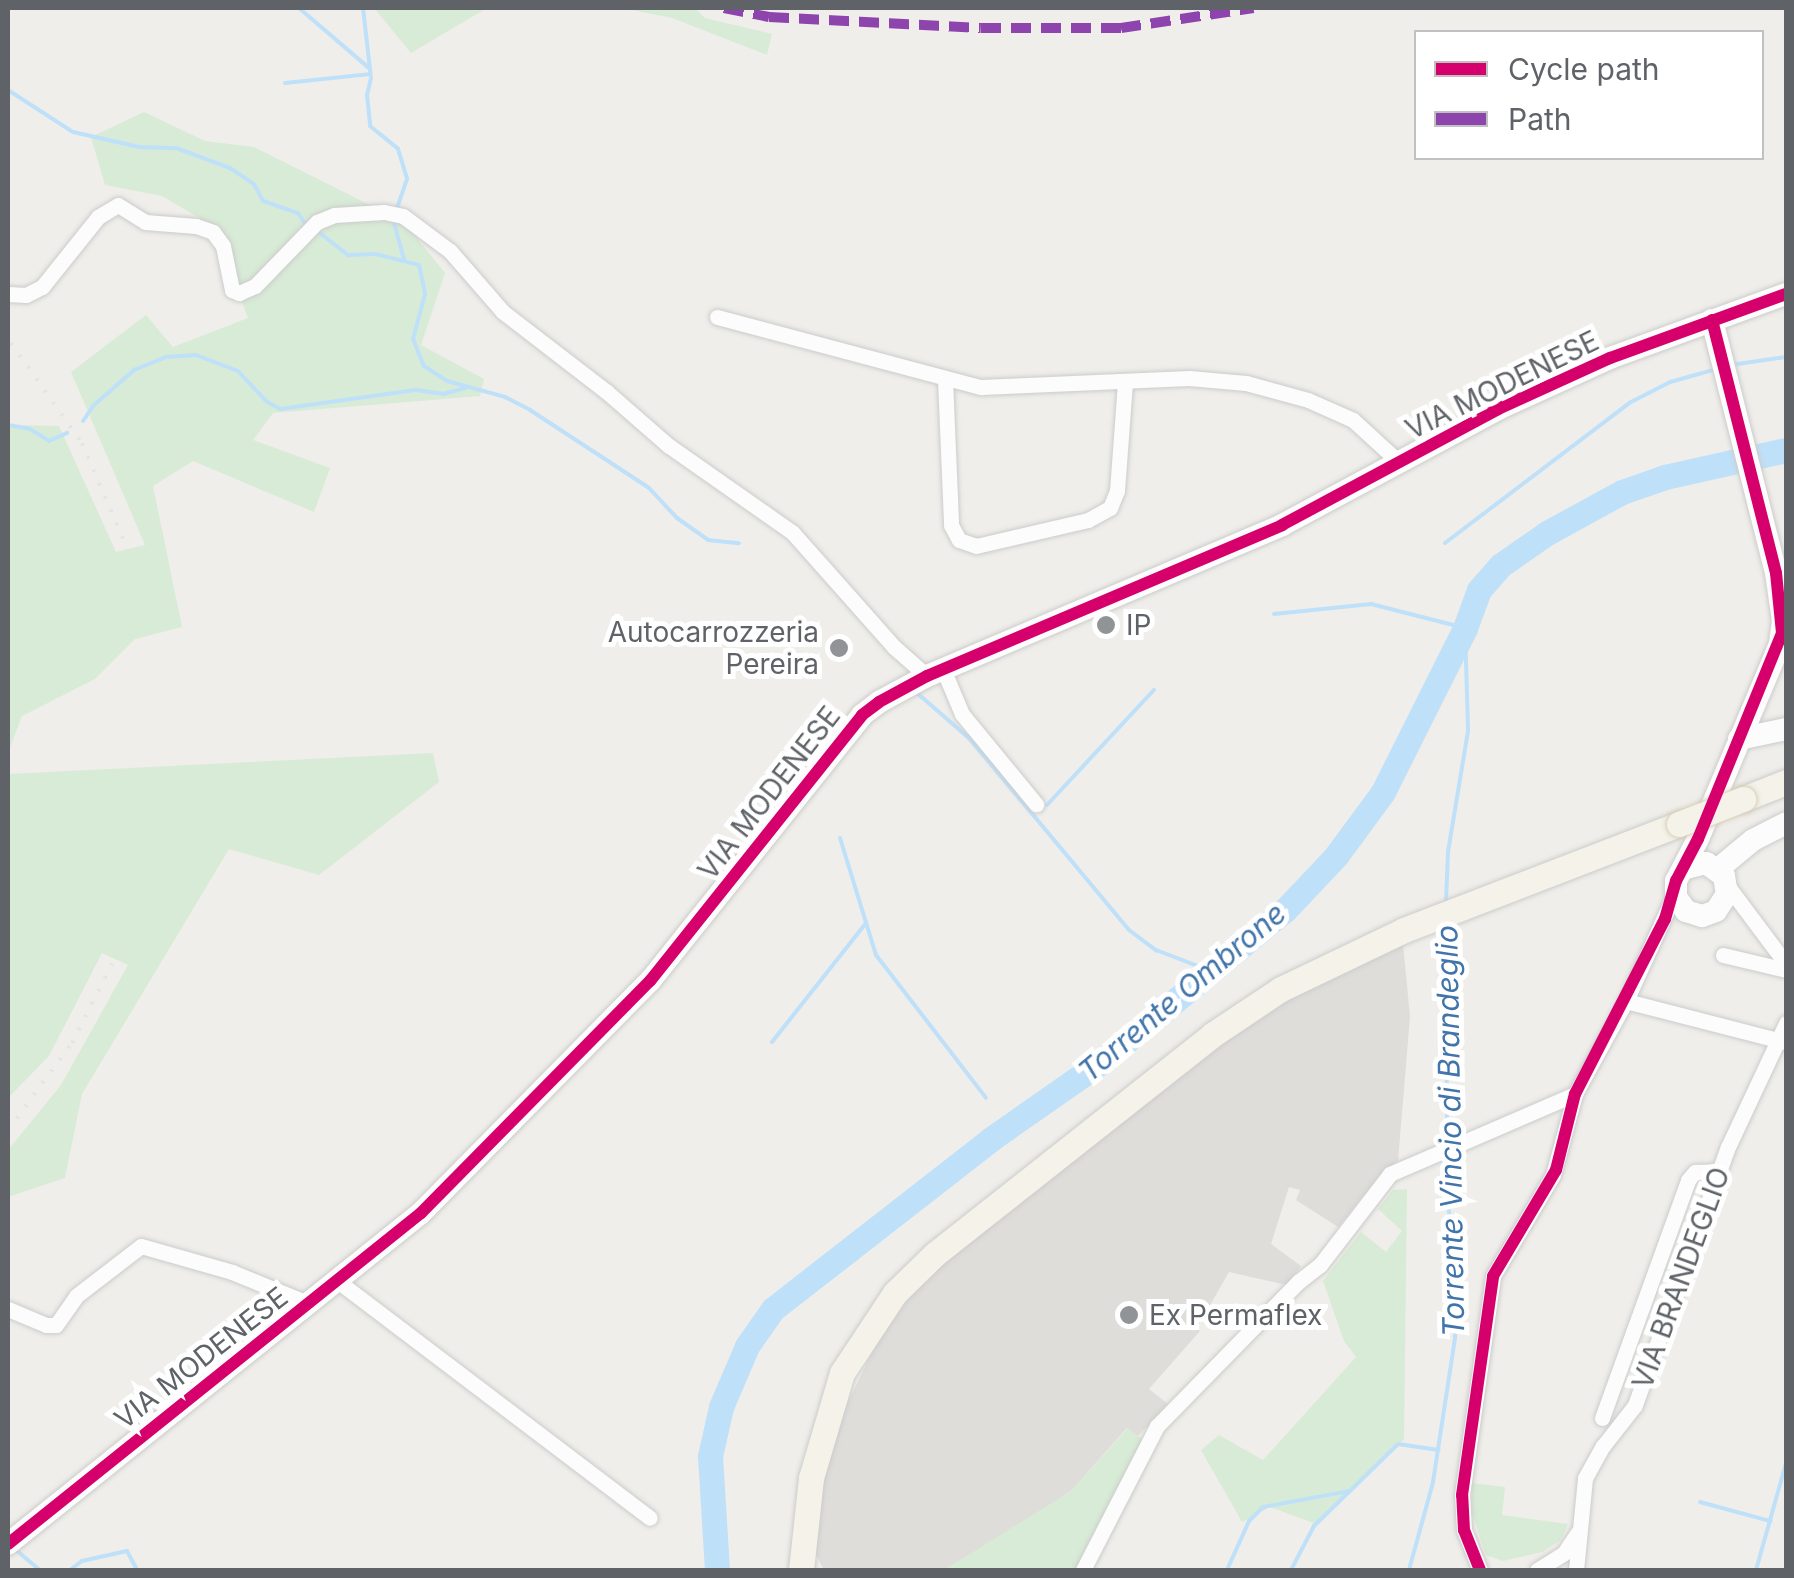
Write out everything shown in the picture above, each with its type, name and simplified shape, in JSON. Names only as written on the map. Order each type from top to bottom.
[{"type":"main road","points":[[802,1570],[811,1478],[829,1406],[857,1347],[905,1283],[962,1231],[1234,1019],[1306,974],[1504,891],[1689,831],[1743,799],[1786,782]]},
{"type":"street","points":[[8,294],[26,295],[42,288],[98,216],[118,205],[145,222],[196,226],[213,232],[223,246],[232,290],[239,293],[255,286],[318,222],[334,215],[402,216],[450,251],[503,312],[608,392],[668,446],[792,532],[894,647],[935,672],[962,714],[1036,804]]},
{"type":"street","name":"VIA MODENESE","points":[[8,1544],[421,1213],[631,1002],[862,715],[935,672],[1282,524],[1498,409],[1610,358],[1786,294]]},
{"type":"street","points":[[717,317],[945,378],[999,388],[1208,378],[1282,391],[1353,420],[1400,463]]},
{"type":"street","points":[[1711,914],[1723,904],[1689,831],[1740,739],[1783,640],[1776,573],[1712,320]]},
{"type":"street","points":[[945,378],[951,525],[958,540],[976,546],[1088,520],[1110,508],[1117,491],[1125,381]]},
{"type":"street","points":[[1740,739],[1786,729]]},
{"type":"street","points":[[1480,1570],[1468,1546],[1461,1512],[1490,1288],[1500,1257],[1556,1170],[1575,1094],[1675,908],[1676,881],[1709,871],[1753,840],[1786,823]]},
{"type":"street","points":[[1709,871],[1771,938],[1786,967]]},
{"type":"street","points":[[1675,908],[1752,920]]},
{"type":"street","points":[[1723,955],[1786,967]]},
{"type":"street","points":[[1626,1001],[1784,1035]]},
{"type":"street","name":"VIA BRANDEGLIO","points":[[1576,1570],[1586,1478],[1602,1446],[1636,1405],[1746,1104],[1784,1035]]},
{"type":"street","points":[[1083,1570],[1157,1426],[1298,1282],[1320,1265],[1386,1178],[1402,1167],[1575,1094]]},
{"type":"street","points":[[1602,1418],[1688,1180],[1695,1172],[1720,1171]]},
{"type":"street","points":[[8,1309],[46,1325],[56,1324],[76,1296],[141,1246],[232,1272],[310,1304]]},
{"type":"street","points":[[339,1282],[650,1518]]},
{"type":"street","points":[[1538,1570],[1567,1551],[1580,1529]]},
{"type":"shaded area","points":[[1403,943],[1410,1017],[1398,1161],[1383,1171],[1338,1227],[1296,1200],[1300,1190],[1289,1187],[1271,1244],[1301,1266],[1286,1285],[1229,1272],[1197,1328],[1200,1331],[1149,1389],[1168,1404],[1138,1436],[1127,1428],[1071,1491],[991,1543],[944,1570],[823,1568],[814,1551],[824,1467],[838,1423],[878,1340],[915,1290],[953,1254],[1270,1006]]},
{"type":"green space","points":[[374,8],[487,8],[411,53]]},
{"type":"green space","points":[[622,8],[695,8],[705,18],[772,34],[767,55],[672,18]]},
{"type":"green space","points":[[144,112],[205,141],[254,147],[404,222],[445,273],[421,345],[484,379],[480,396],[273,413],[253,440],[330,468],[314,512],[193,461],[153,486],[182,627],[135,639],[95,679],[22,716],[8,753],[8,425],[59,426],[116,552],[145,545],[71,372],[146,315],[173,347],[248,318],[213,226],[162,196],[105,185],[91,137]]},
{"type":"green space","points":[[433,753],[439,782],[319,875],[229,849],[82,1094],[65,1178],[8,1197],[8,1150],[61,1085],[128,965],[102,953],[49,1056],[8,1098],[8,774]]},
{"type":"green space","points":[[1407,1189],[1404,1439],[1316,1524],[1270,1507],[1242,1522],[1201,1450],[1219,1435],[1263,1460],[1356,1357],[1344,1341],[1323,1281],[1361,1232],[1386,1252],[1402,1231],[1378,1209],[1393,1190]]},
{"type":"green space","points":[[1128,1428],[1145,1442],[1081,1570],[944,1570],[1071,1491]]},
{"type":"green space","points":[[1471,1483],[1505,1487],[1502,1515],[1568,1524],[1561,1540],[1542,1552],[1503,1561],[1486,1555],[1472,1512]]},
{"type":"waterway","points":[[299,8],[369,68]]},
{"type":"waterway","points":[[363,8],[371,78],[367,95],[370,126],[398,149],[407,179],[396,211]]},
{"type":"waterway","points":[[285,83],[370,74]]},
{"type":"waterway","points":[[8,90],[73,132],[139,147],[176,148],[230,168],[254,184],[263,201],[298,213],[307,227]]},
{"type":"waterway","points":[[393,220],[404,259]]},
{"type":"waterway","points":[[316,230],[348,255],[375,254],[419,265],[425,294],[413,339],[424,366],[447,381],[505,397],[530,410],[649,488],[677,518],[708,540],[739,543]]},
{"type":"waterway","points":[[83,421],[93,406],[134,370],[167,357],[196,355],[238,371],[267,402],[280,409],[416,390],[443,394],[466,388]]},
{"type":"waterway","points":[[1731,365],[1786,357]]},
{"type":"waterway","points":[[1445,543],[1631,402],[1670,382],[1717,369]]},
{"type":"waterway","points":[[8,425],[30,429],[49,441],[67,433]]},
{"type":"waterway","name":"Torrente Ombrone","points":[[717,1570],[710,1456],[721,1407],[747,1346],[773,1309],[991,1139],[1101,1062],[1285,910],[1336,856],[1383,792],[1465,628],[1479,590],[1501,565],[1547,533],[1622,492],[1665,477],[1786,450]]},
{"type":"waterway","name":"Torrente Vincio di Brandeglio","points":[[1274,614],[1371,604],[1465,628],[1468,731],[1448,852],[1446,902]]},
{"type":"waterway","points":[[1047,805],[1154,690]]},
{"type":"waterway","points":[[917,693],[969,738],[1129,930],[1156,950],[1214,972]]},
{"type":"waterway","points":[[840,838],[876,955],[986,1098]]},
{"type":"waterway","points":[[772,1042],[866,923]]},
{"type":"waterway","name":"Torrente Vincio di Brandeglio","points":[[1446,926],[1447,1142]]},
{"type":"waterway","name":"Torrente Vincio di Brandeglio","points":[[1409,1570],[1433,1482],[1455,1338],[1457,1277],[1447,1195],[1447,1156]]},
{"type":"waterway","points":[[1291,1570],[1314,1526],[1398,1444],[1439,1450]]},
{"type":"waterway","points":[[1756,1570],[1786,1463]]},
{"type":"waterway","points":[[1227,1570],[1249,1521],[1263,1507],[1349,1491]]},
{"type":"waterway","points":[[1700,1502],[1770,1521]]},
{"type":"waterway","points":[[16,1550],[40,1570]]},
{"type":"waterway","points":[[70,1570],[82,1561],[127,1551],[137,1570]]},
{"type":"railway","points":[[11,343],[82,443],[126,546]]},
{"type":"railway","points":[[8,1130],[72,1043],[112,964]]},
{"type":"marked path","points":[[724,8],[769,17],[981,28],[1121,28],[1254,8]]},
{"type":"cycle path","points":[[8,1544],[421,1213],[650,981],[862,715],[879,702],[927,676],[1282,525],[1498,409],[1610,358],[1786,294]]},
{"type":"cycle path","points":[[1480,1570],[1464,1530],[1462,1495],[1493,1276],[1556,1170],[1575,1094],[1665,919],[1676,881],[1698,839],[1782,633],[1776,573],[1712,320]]},
{"type":"place","name":"IP","points":[[1106,625]]},
{"type":"place","name":"Autocarrozzeria Pereira","points":[[839,648]]},
{"type":"place","name":"Ex Permaflex","points":[[1129,1315]]}]
